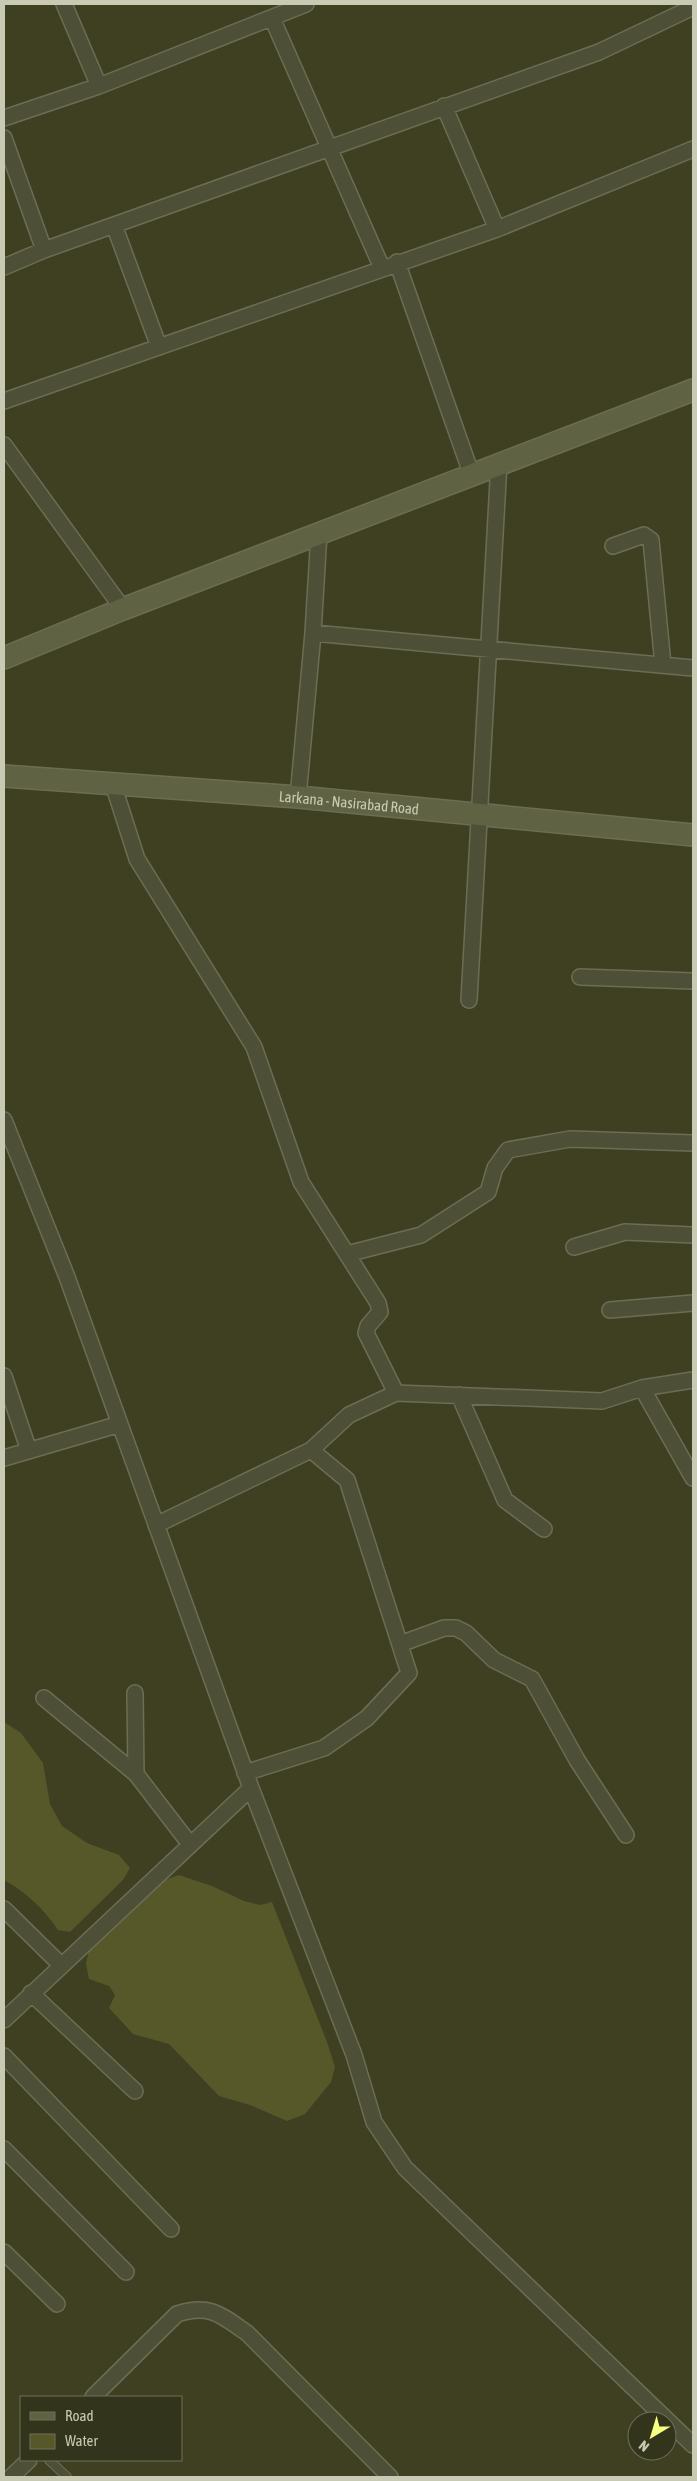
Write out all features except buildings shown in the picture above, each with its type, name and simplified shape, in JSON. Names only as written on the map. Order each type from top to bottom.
[{"type":"street","points":[[64,4],[99,86]]},
{"type":"street","points":[[4,118],[99,86],[306,4]]},
{"type":"street","points":[[4,267],[44,250],[599,52],[687,10]]},
{"type":"street","points":[[272,18],[382,268]]},
{"type":"street","points":[[444,106],[497,229]]},
{"type":"street","points":[[4,138],[44,250]]},
{"type":"street","points":[[4,401],[497,229],[693,149]]},
{"type":"street","points":[[114,225],[159,346]]},
{"type":"street","points":[[398,262],[471,474]]},
{"type":"street","points":[[4,658],[123,609],[693,390]]},
{"type":"street","points":[[4,444],[123,609]]},
{"type":"street","points":[[469,1000],[499,463]]},
{"type":"street","points":[[298,797],[313,633],[319,533]]},
{"type":"street","points":[[613,546],[644,535],[651,540],[663,665]]},
{"type":"street","points":[[313,633],[693,668]]},
{"type":"street","name":"Larkana - Nasirabad Road","points":[[4,776],[298,797],[693,835]]},
{"type":"street","points":[[113,784],[137,859],[254,1047],[301,1182],[378,1303],[380,1312],[368,1326],[366,1333],[396,1393]]},
{"type":"street","points":[[580,977],[693,981]]},
{"type":"street","points":[[4,1120],[67,1277],[251,1788],[354,2055],[374,2122],[405,2168],[693,2445]]},
{"type":"street","points":[[347,1254],[421,1235],[480,1198],[488,1192],[495,1168],[508,1150],[570,1139],[693,1143]]},
{"type":"street","points":[[574,1247],[625,1232],[693,1235]]},
{"type":"street","points":[[610,1310],[693,1303]]},
{"type":"street","points":[[4,1376],[29,1450]]},
{"type":"street","points":[[156,1525],[311,1450],[348,1415],[396,1393],[602,1400],[642,1388],[693,1380]]},
{"type":"street","points":[[642,1388],[693,1478]]},
{"type":"street","points":[[459,1395],[505,1500],[544,1529]]},
{"type":"street","points":[[4,1458],[120,1424]]},
{"type":"street","points":[[246,1773],[324,1748],[367,1718],[409,1673],[347,1480],[311,1450]]},
{"type":"street","points":[[400,1644],[444,1628],[456,1628],[466,1633],[494,1660],[532,1679],[577,1760],[626,1835]]},
{"type":"street","points":[[135,1693],[136,1774]]},
{"type":"street","points":[[44,1698],[136,1774],[190,1843]]},
{"type":"street","points":[[4,2020],[190,1843],[251,1788]]},
{"type":"street","points":[[4,1909],[61,1966]]},
{"type":"street","points":[[31,1993],[135,2091]]},
{"type":"street","points":[[4,2056],[171,2229]]},
{"type":"street","points":[[4,2149],[126,2272]]},
{"type":"street","points":[[4,2252],[57,2304]]},
{"type":"street","points":[[94,2396],[176,2314],[191,2309],[203,2309],[220,2314],[246,2334],[390,2477]]},
{"type":"street","points":[[11,2477],[28,2461]]},
{"type":"lane","points":[[51,2461],[67,2477]]},
{"type":"water","points":[[4,1722],[21,1733],[43,1763],[50,1804],[62,1826],[87,1843],[119,1855],[130,1868],[123,1880],[70,1932],[58,1930],[34,1902],[4,1880]]},
{"type":"water","points":[[179,1875],[212,1886],[244,1901],[260,1905],[272,1902],[335,2067],[331,2082],[305,2114],[287,2121],[250,2105],[219,2096],[169,2044],[133,2034],[109,2008],[115,1995],[109,1986],[89,1979],[86,1964],[89,1949],[157,1883]]}]
